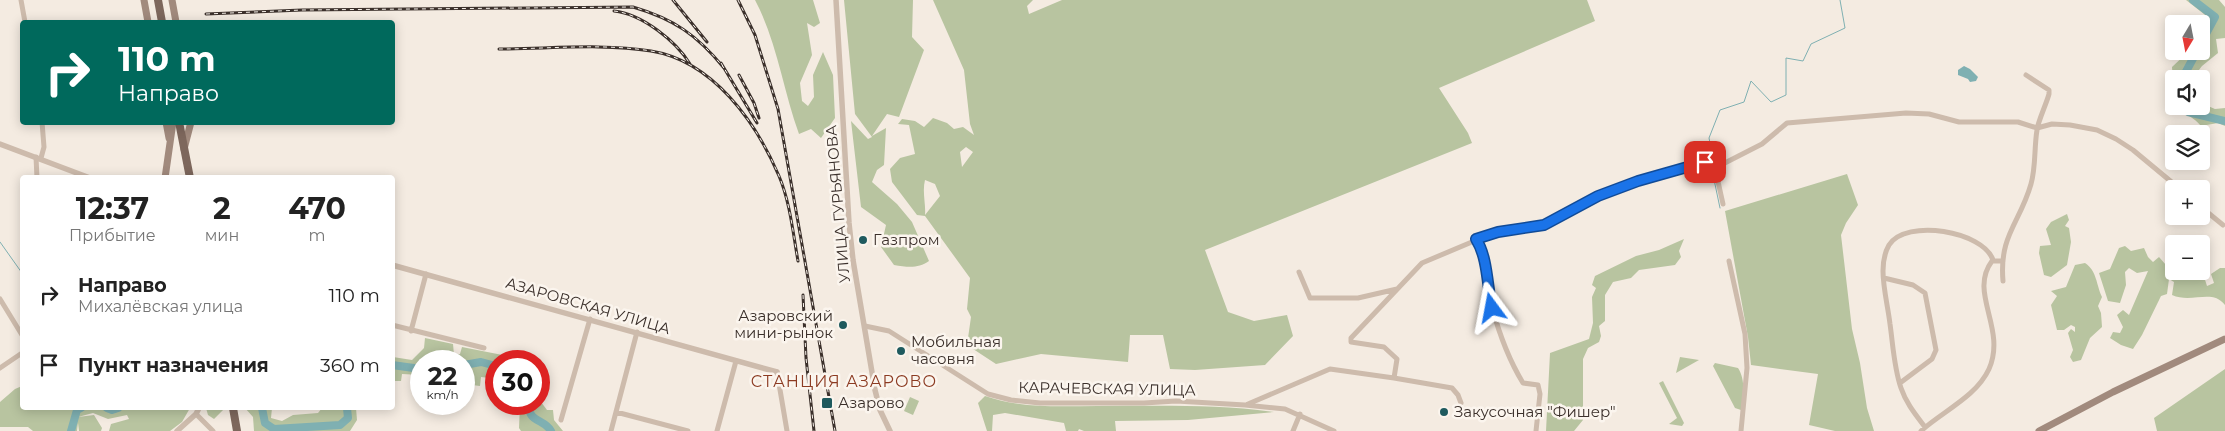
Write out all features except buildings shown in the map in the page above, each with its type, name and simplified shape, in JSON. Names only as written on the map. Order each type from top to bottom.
[{"type":"main road","points":[[144,0],[148,20]]},
{"type":"main road","points":[[158,0],[162,20]]},
{"type":"main road","points":[[172,0],[176,20]]},
{"type":"main road","points":[[166,125],[170,146]]},
{"type":"main road","points":[[165,175],[173,125]]},
{"type":"main road","points":[[180,125],[189,175]]},
{"type":"main road","points":[[184,149],[190,125]]},
{"type":"main road","points":[[2039,431],[2113,392],[2225,339]]},
{"type":"main road","points":[[232,410],[237,431]]},
{"type":"street","points":[[21,0],[25,20]]},
{"type":"street","name":"УЛИЦА ГУРЬЯНОВА","points":[[836,0],[849,223],[878,403],[890,431]]},
{"type":"street","points":[[2003,281],[2003,261],[2007,235],[2025,203],[2032,182],[2037,128],[2043,116],[2049,90],[2026,75]]},
{"type":"street","points":[[1715,168],[1762,144],[1787,123],[1798,120],[1906,113],[1929,114],[1959,122],[2018,122],[2037,128],[2052,124],[2070,125],[2096,130],[2116,138],[2169,180]]},
{"type":"street","points":[[37,175],[39,158],[44,147],[42,125]]},
{"type":"street","points":[[0,144],[82,175]]},
{"type":"street","points":[[1394,378],[1397,359],[1384,347],[1351,342],[1351,338],[1422,263],[1476,239],[1498,232],[1544,225],[1598,196],[1638,181],[1705,162],[1715,168],[1723,204]]},
{"type":"street","points":[[2210,214],[2223,225]]},
{"type":"street","points":[[1908,232],[1944,232],[1959,234],[1991,252],[1994,260],[1987,267],[1983,291],[1994,335],[1993,352],[1988,370],[1974,389],[1923,429],[1904,396],[1900,383],[1884,278],[1883,266],[1887,250],[1896,238],[1908,232]]},
{"type":"street","points":[[1476,239],[1485,260],[1486,282],[1492,308],[1512,363],[1523,383],[1538,385],[1540,394],[1536,431]]},
{"type":"street","points":[[1994,260],[2003,261]]},
{"type":"street","points":[[1730,261],[1746,334],[1747,368],[1741,431]]},
{"type":"street","name":"АЗАРОВСКАЯ УЛИЦА","points":[[395,267],[777,372]]},
{"type":"street","points":[[1299,272],[1310,298],[1358,298],[1400,288]]},
{"type":"street","points":[[411,331],[426,274]]},
{"type":"street","points":[[1884,278],[1913,285],[1925,293],[1936,345],[1932,358],[1900,383]]},
{"type":"street","points":[[0,299],[20,332]]},
{"type":"street","points":[[561,420],[590,319]]},
{"type":"street","points":[[395,326],[484,348]]},
{"type":"street","name":"КАРАЧЕВСКАЯ УЛИЦА","points":[[865,326],[889,331],[988,394],[1011,400],[1040,403],[1144,403],[1176,401],[1245,405],[1285,409],[1300,414],[1334,431]]},
{"type":"street","points":[[611,431],[637,332]]},
{"type":"street","points":[[0,368],[20,354]]},
{"type":"street","points":[[717,431],[736,361]]},
{"type":"street","points":[[1245,405],[1330,368],[1452,388],[1458,395],[1460,403]]},
{"type":"street","points":[[777,372],[787,431]]},
{"type":"street","points":[[177,431],[198,410]]},
{"type":"street","points":[[616,412],[688,431]]},
{"type":"street","points":[[196,414],[213,431]]},
{"type":"street","points":[[1293,431],[1300,414]]},
{"type":"green space","points":[[755,0],[813,0],[820,23],[814,27],[807,23],[812,55],[800,83],[802,101],[808,106],[814,97],[813,75],[823,52],[833,75],[835,118],[821,138],[811,129],[799,134],[769,32]]},
{"type":"green space","points":[[844,0],[913,0],[912,37],[924,50],[899,117],[887,114],[872,136],[886,128],[884,165],[877,170],[872,182],[897,204],[912,222],[929,261],[921,265],[908,267],[894,265],[881,247],[886,225],[861,207],[851,121],[868,139],[872,137],[855,114]]},
{"type":"green space","points":[[933,0],[1033,0],[1027,6],[1029,14],[1062,0],[1587,0],[1595,21],[1439,88],[1468,133],[1472,143],[1205,250],[1228,312],[1254,321],[1287,315],[1293,336],[1265,365],[1195,370],[1170,369],[1163,335],[1130,335],[1128,362],[1041,354],[996,364],[967,345],[971,317],[967,309],[970,278],[925,216],[917,215],[892,182],[890,169],[900,158],[915,154],[909,125],[898,124],[902,119],[915,121],[924,127],[933,118],[947,123],[954,129],[963,127],[974,135],[970,124],[964,70]],"holes":[[[966,147],[973,152],[962,167],[960,152]],[[925,180],[935,184],[940,196],[925,215]]]},
{"type":"green space","points":[[2186,0],[2219,0],[2225,7],[2225,38],[2216,39],[2218,53],[2210,60],[2210,15],[2205,15]]},
{"type":"green space","points":[[2179,60],[2209,60],[2199,70],[2172,70],[2172,67]]},
{"type":"green space","points":[[2210,107],[2215,109],[2225,108],[2225,126],[2218,123],[2200,125],[2188,115],[2210,115]]},
{"type":"green space","points":[[1847,174],[1858,205],[1846,223],[1841,235],[1852,329],[1860,363],[1867,408],[1874,431],[1835,431],[1809,425],[1818,374],[1751,365],[1748,337],[1725,211]]},
{"type":"green space","points":[[2067,214],[2069,220],[2065,226],[2069,228],[2071,242],[2067,265],[2051,277],[2044,275],[2039,253],[2040,246],[2051,245],[2046,229],[2051,222]]},
{"type":"green space","points":[[1684,239],[1679,251],[1681,257],[1675,265],[1639,270],[1631,278],[1613,282],[1605,295],[1605,321],[1599,326],[1601,336],[1599,342],[1588,348],[1583,359],[1583,420],[1574,431],[1546,431],[1550,353],[1589,339],[1593,323],[1592,297],[1596,288],[1592,285],[1595,276],[1636,256],[1659,250]]},
{"type":"green space","points":[[2125,246],[2131,251],[2144,248],[2148,257],[2153,262],[2159,257],[2165,264],[2165,280],[2169,280],[2167,294],[2161,296],[2133,349],[2121,345],[2110,338],[2113,332],[2120,333],[2123,327],[2117,315],[2123,310],[2129,315],[2148,271],[2137,273],[2129,268],[2125,272],[2126,285],[2120,303],[2108,301],[2099,273],[2110,269],[2119,248]]},
{"type":"green space","points":[[2085,263],[2094,274],[2102,297],[2098,306],[2101,313],[2102,327],[2090,338],[2081,360],[2073,362],[2070,357],[2073,350],[2068,333],[2071,329],[2075,332],[2075,327],[2071,325],[2064,330],[2057,330],[2051,305],[2057,296],[2051,291],[2066,287],[2075,265]]},
{"type":"green space","points":[[2220,268],[2225,268],[2225,305],[2220,300],[2214,298],[2187,298],[2172,295],[2174,282],[2171,280],[2205,280],[2207,286],[2214,283],[2211,274]]},
{"type":"green space","points":[[425,338],[453,344],[454,350],[422,350]]},
{"type":"green space","points":[[462,347],[485,352],[485,377],[481,377],[480,386],[475,385],[475,350],[461,350]]},
{"type":"green space","points":[[395,357],[410,360],[410,374],[402,374],[401,381],[395,381]]},
{"type":"green space","points":[[1680,357],[1699,360],[1676,373]]},
{"type":"green space","points":[[1715,363],[1738,368],[1741,373],[1743,394],[1741,410],[1735,408],[1713,366]]},
{"type":"green space","points":[[2225,369],[2225,431],[2157,431],[2154,418]]},
{"type":"green space","points":[[1663,381],[1684,423],[1682,426],[1669,424],[1677,418],[1659,383]]},
{"type":"green space","points":[[20,387],[20,410],[189,410],[182,422],[170,431],[109,431],[111,424],[129,419],[127,415],[108,419],[93,413],[78,417],[94,415],[102,428],[101,431],[79,431],[78,423],[77,431],[33,431],[28,427],[0,427],[0,402]]},
{"type":"green space","points":[[985,396],[1013,403],[1041,406],[1186,406],[1274,412],[1188,420],[1115,421],[1116,431],[1084,431],[1079,429],[1078,431],[1066,431],[1064,423],[1005,413],[993,415],[992,431],[987,431],[978,403]]},
{"type":"green space","points":[[910,397],[919,401],[913,415],[904,411]]},
{"type":"green space","points":[[207,410],[223,410],[214,419],[208,415]]},
{"type":"green space","points":[[247,410],[272,410],[271,418],[282,421],[293,415],[318,413],[320,410],[356,410],[357,420],[350,431],[254,431],[253,417]]},
{"type":"green space","points":[[550,410],[553,410],[554,420],[563,431],[521,431],[519,428],[520,415],[550,415]]},
{"type":"water","points":[[1964,66],[1978,77],[1976,81],[1970,82],[1968,79],[1958,75],[1958,70]]},
{"type":"waterway","points":[[1713,158],[1709,138],[1720,110],[1744,102],[1751,81],[1771,102],[1786,95],[1786,58],[1803,61],[1811,44],[1845,28],[1840,0]]},
{"type":"waterway","points":[[2193,0],[2215,17],[2210,26]]},
{"type":"waterway","points":[[2187,70],[2192,60]]},
{"type":"waterway","points":[[2200,115],[2225,121]]},
{"type":"waterway","points":[[1712,170],[1720,208]]},
{"type":"waterway","points":[[0,242],[20,270]]},
{"type":"waterway","points":[[475,363],[485,363]]},
{"type":"waterway","points":[[395,365],[410,367]]},
{"type":"waterway","points":[[71,431],[77,410]]},
{"type":"waterway","points":[[262,410],[265,423],[274,429],[340,425],[348,418],[347,410]]},
{"type":"waterway","points":[[532,415],[545,424],[551,431]]},
{"type":"railway","points":[[673,0],[707,42]]},
{"type":"railway","points":[[738,0],[755,35],[778,109],[835,431]]},
{"type":"railway","points":[[206,14],[302,10],[633,7],[661,17],[684,30],[704,46],[724,68]]},
{"type":"railway","points":[[614,11],[625,13],[647,23],[676,46],[690,64]]},
{"type":"railway","points":[[499,49],[614,47],[651,51],[673,57],[694,67],[730,97],[758,135],[779,176],[786,196],[798,261]]},
{"type":"railway","points":[[721,63],[757,123]]},
{"type":"railway","points":[[739,75],[754,103],[759,118]]},
{"type":"railway","points":[[803,295],[806,358],[814,431]]},
{"type":"place","name":"Газпром","points":[[863,240]]},
{"type":"place","name":"Азаровский мини-рынок","points":[[843,325]]},
{"type":"place","name":"Мобильная часовня","points":[[901,351]]},
{"type":"place","name":"Азарово","points":[[827,403]]},
{"type":"place","name":"Закусочная \"Фишер\"","points":[[1444,412]]},
{"type":"district","name":"СТАНЦИЯ АЗАРОВО","points":[[844,381]]},
{"type":"route","points":[[1492,308],[1486,282],[1485,260],[1476,239],[1498,232],[1544,225],[1598,196],[1668,171],[1705,162]]}]
